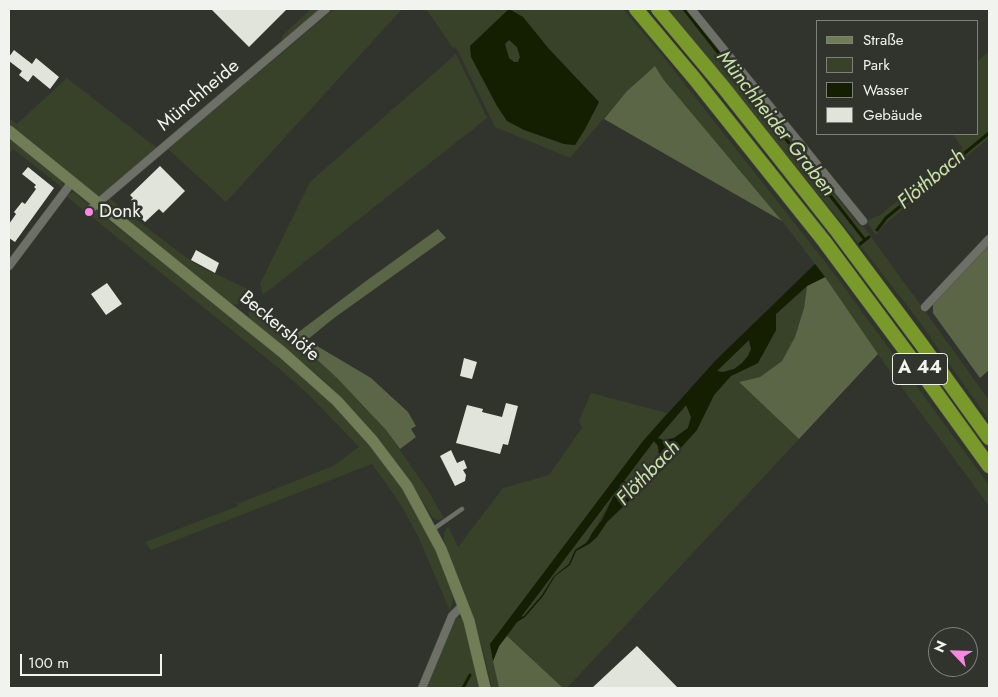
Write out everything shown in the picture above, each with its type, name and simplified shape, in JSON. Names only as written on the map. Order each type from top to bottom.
[{"type":"highway","name":"A 44","points":[[636,9],[694,78],[824,241],[989,466]]},
{"type":"highway","name":"A 44","points":[[658,9],[837,231],[989,438]]},
{"type":"street","name":"Münchheide","points":[[95,205],[326,9]]},
{"type":"street","points":[[691,9],[862,221]]},
{"type":"street","name":"Beckershöfe","points":[[9,130],[72,182],[95,205],[272,344],[330,394],[358,423],[410,492],[444,554],[463,605],[485,688]]},
{"type":"street","points":[[9,266],[72,182]]},
{"type":"street","points":[[925,307],[989,239]]},
{"type":"street","points":[[422,688],[450,620],[463,605]]},
{"type":"lane","points":[[432,530],[462,509]]},
{"type":"green space","points":[[311,9],[321,9],[281,43],[283,35]]},
{"type":"green space","points":[[334,9],[402,9],[226,202],[168,149]]},
{"type":"green space","points":[[426,9],[509,9],[623,9],[662,55],[833,272],[989,485],[989,506],[881,359],[825,277],[782,221],[663,79],[655,66],[627,91],[570,158],[495,127],[458,51],[455,47],[453,48]],"holes":[[[509,9],[523,17],[549,49],[599,102],[575,145],[564,144],[480,71],[471,57],[470,46]]]},
{"type":"green space","points":[[668,9],[688,9],[858,224],[864,227],[989,400],[989,420],[916,317],[863,249]]},
{"type":"green space","points":[[509,40],[517,47],[520,57],[518,63],[509,58],[505,44]]},
{"type":"green space","points":[[989,51],[989,138],[885,224],[876,235],[866,221],[880,215],[963,148],[953,135],[978,135],[978,61]]},
{"type":"green space","points":[[456,54],[487,118],[263,295],[260,284],[310,182]]},
{"type":"green space","points":[[67,78],[157,148],[100,195],[96,195],[9,125],[9,118],[17,124]]},
{"type":"green space","points":[[9,139],[62,181],[63,188],[13,149],[9,154]]},
{"type":"green space","points":[[73,192],[234,320],[318,390],[345,417],[400,483],[424,523],[454,595],[450,611],[418,536],[401,505],[372,464],[151,550],[145,542],[333,466],[359,447],[309,395],[282,371],[66,196]]},
{"type":"green space","points":[[109,198],[201,267],[250,290],[237,305],[229,303],[109,206]]},
{"type":"green space","points":[[807,286],[804,308],[795,337],[782,361],[760,377],[739,382],[799,439],[567,688],[563,688],[507,636],[517,622],[525,617],[543,596],[555,576],[570,565],[576,551],[597,537],[607,522],[672,460],[707,410],[714,395],[731,376],[758,363],[776,330],[776,314]]},
{"type":"green space","points":[[250,306],[311,354],[337,378],[386,430],[427,489],[444,518],[438,520],[433,518],[411,483],[354,411],[329,385],[280,343],[254,324],[249,316],[248,310]]},
{"type":"green space","points":[[749,340],[751,349],[742,363],[734,369],[723,372],[717,371]]},
{"type":"green space","points":[[591,393],[667,413],[643,441],[490,644],[499,688],[492,688],[483,650],[468,603],[444,540],[444,533],[448,526],[458,547],[503,488],[549,475],[582,428],[579,421]]},
{"type":"green space","points":[[687,405],[691,417],[688,428],[674,438],[663,440],[657,438]]},
{"type":"green space","points":[[654,441],[658,446],[659,454],[650,471],[640,481],[631,485],[623,481]]},
{"type":"green space","points":[[618,488],[586,543],[575,550],[569,564],[554,576],[542,595],[524,616],[520,618]]},
{"type":"green space","points":[[458,617],[462,619],[474,656],[481,688],[426,688],[453,622]]},
{"type":"shaded area","points":[[655,66],[663,79],[782,221],[604,119],[627,91]]},
{"type":"shaded area","points":[[438,229],[446,238],[334,318],[307,340],[371,378],[408,412],[416,426],[411,429],[416,437],[400,449],[386,430],[337,378],[311,354],[250,306],[254,302],[296,334]]},
{"type":"shaded area","points":[[989,243],[989,370],[980,378],[933,313],[933,303]]},
{"type":"shaded area","points":[[825,277],[878,354],[799,439],[739,382],[760,377],[782,361],[795,337],[804,308],[807,286]]},
{"type":"shaded area","points":[[507,636],[563,688],[499,688],[493,661],[499,646]]},
{"type":"water","points":[[509,9],[523,17],[549,49],[599,102],[575,145],[564,144],[524,130],[507,121],[471,57],[470,46]],"holes":[[[509,40],[517,47],[520,57],[518,62],[514,62],[509,58],[505,44]]]},
{"type":"water","points":[[815,264],[825,277],[807,286],[776,314],[776,330],[758,363],[731,376],[714,395],[697,430],[672,460],[607,522],[597,537],[576,551],[570,565],[555,576],[543,596],[525,617],[517,622],[499,646],[493,661],[490,644],[643,441],[716,360]],"holes":[[[749,340],[751,349],[742,363],[734,369],[723,372],[717,371]],[[686,405],[691,417],[688,428],[674,438],[663,440],[658,438]],[[654,441],[658,446],[659,454],[650,471],[639,481],[631,485],[624,481]],[[616,491],[602,520],[586,543],[575,550],[569,564],[554,576],[542,595],[521,617]]]},
{"type":"building","points":[[211,9],[287,9],[249,47]]},
{"type":"building","points":[[14,50],[32,64],[36,58],[59,77],[50,89],[33,75],[28,82],[19,75],[22,71],[9,61],[9,57]]},
{"type":"building","points":[[160,166],[185,191],[163,213],[159,209],[145,222],[132,210],[137,205],[131,200],[133,198],[130,195]]},
{"type":"building","points":[[28,167],[54,188],[15,242],[9,238],[9,224],[16,214],[14,212],[22,202],[25,204],[36,189],[34,187],[36,185],[22,174]]},
{"type":"building","points":[[196,250],[219,263],[215,273],[191,260]]},
{"type":"building","points":[[107,283],[122,304],[106,315],[91,294]]},
{"type":"building","points":[[464,358],[477,362],[472,379],[460,376]]},
{"type":"building","points":[[506,403],[518,406],[508,445],[503,444],[500,454],[456,443],[467,405],[483,409],[482,412],[502,417]]},
{"type":"building","points":[[451,450],[457,463],[464,460],[467,468],[463,470],[466,475],[465,481],[455,486],[440,456]]},
{"type":"building","points":[[637,646],[678,688],[592,688]]},
{"type":"waterway","name":"Münchheider Graben","points":[[684,9],[865,240]]},
{"type":"waterway","name":"Flöthbach","points":[[877,230],[886,218],[989,133]]},
{"type":"waterway","name":"Flöthbach","points":[[860,244],[869,237]]},
{"type":"waterway","name":"Flöthbach","points":[[463,688],[470,675]]},
{"type":"place","name":"Donk","points":[[89,212]]}]
